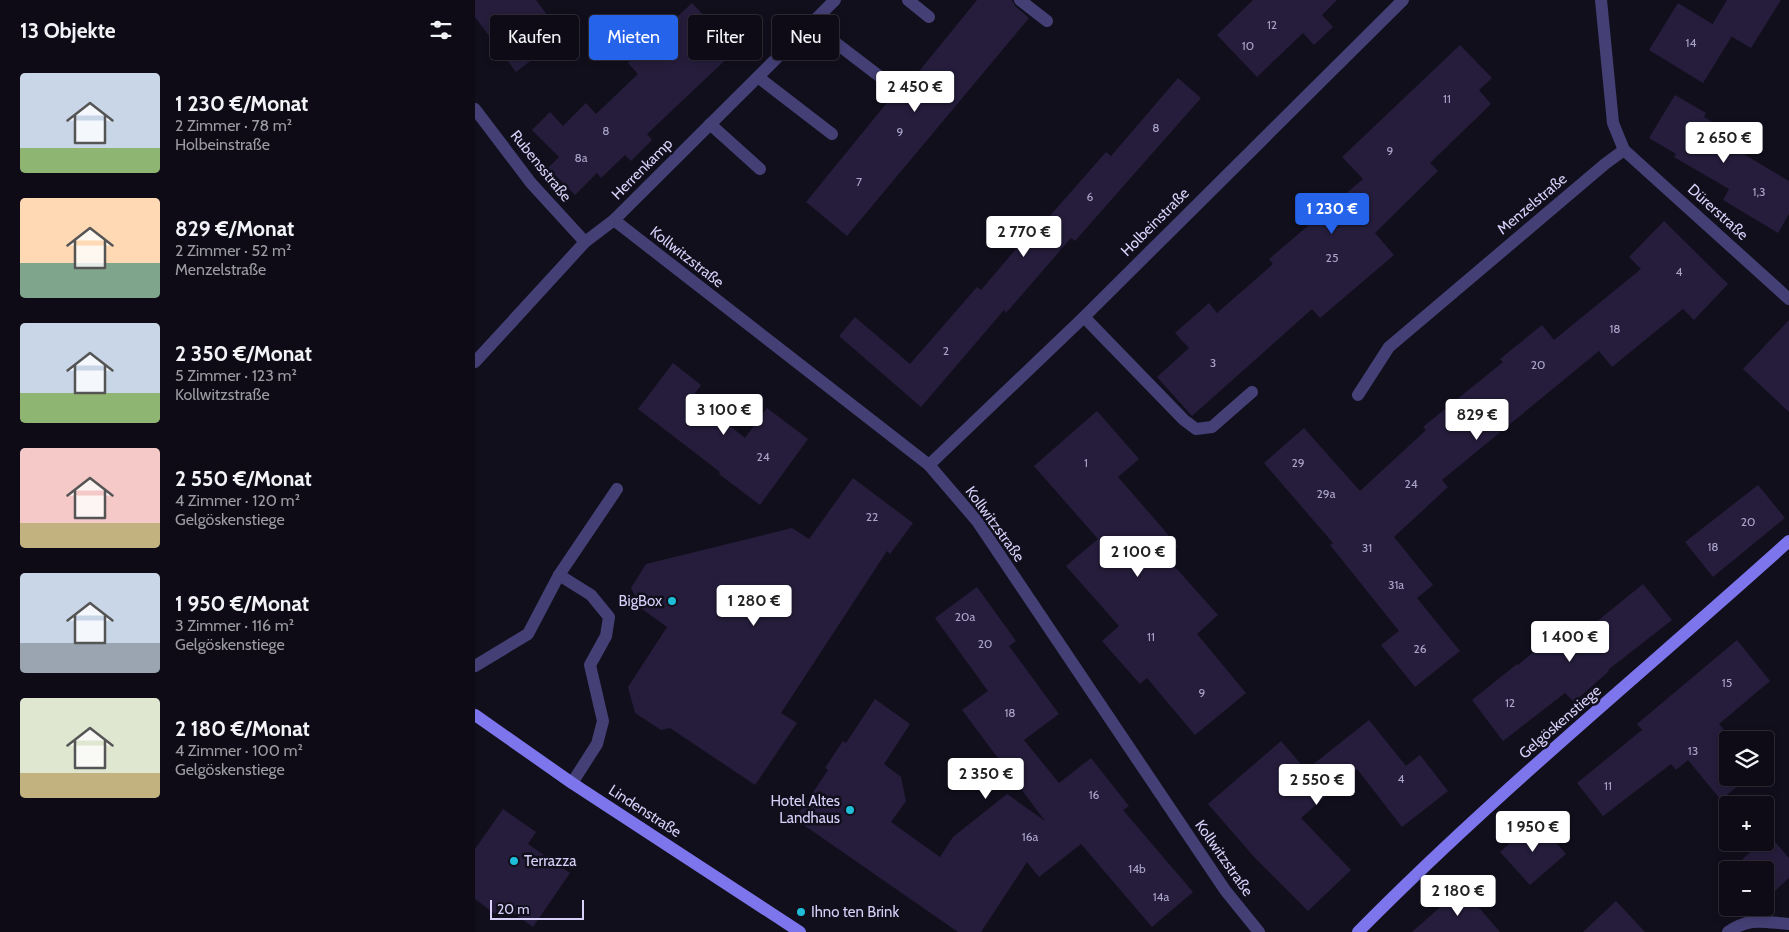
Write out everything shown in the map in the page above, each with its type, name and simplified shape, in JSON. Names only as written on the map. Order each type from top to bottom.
[{"type":"street","name":"Herrenkamp","points":[[820,15],[835,0]]},
{"type":"street","points":[[908,0],[929,17]]},
{"type":"street","points":[[1020,0],[1047,21]]},
{"type":"street","name":"Holbeinstraße","points":[[929,465],[1084,317],[1403,0]]},
{"type":"street","points":[[1601,0],[1613,122],[1625,150]]},
{"type":"street","points":[[839,45],[883,79]]},
{"type":"street","name":"Herrenkamp","points":[[475,362],[585,242],[613,220],[775,60]]},
{"type":"street","points":[[758,77],[832,134]]},
{"type":"street","name":"Rubensstraße","points":[[475,109],[531,183],[585,242]]},
{"type":"street","points":[[710,124],[760,169]]},
{"type":"street","name":"Dürerstraße","points":[[1625,150],[1789,298]]},
{"type":"street","name":"Menzelstraße","points":[[1358,395],[1389,347],[1605,164],[1625,150]]},
{"type":"street","name":"Kollwitzstraße","points":[[613,220],[929,465],[977,521],[1225,890],[1259,932]]},
{"type":"street","points":[[1084,317],[1196,430],[1212,427],[1251,392]]},
{"type":"street","points":[[475,666],[528,634],[559,575],[617,489]]},
{"type":"street","name":"Gelgöskenstiege","points":[[1358,932],[1413,876],[1495,801],[1789,541]]},
{"type":"street","points":[[559,575],[591,594],[609,617],[606,636],[590,665],[603,721],[597,744],[572,783]]},
{"type":"street","name":"Lindenstraße","points":[[475,715],[572,783],[799,932]]},
{"type":"street","points":[[1728,932],[1742,922],[1762,921],[1789,924]]},
{"type":"building","points":[[475,0],[536,0],[547,15],[490,15],[490,37],[475,17]]},
{"type":"building","points":[[977,0],[1012,0],[1015,6],[1029,18],[847,236],[806,202],[912,72],[916,75]]},
{"type":"building","points":[[1253,0],[1337,0],[1322,15],[1333,27],[1314,45],[1303,33],[1257,77],[1217,35]]},
{"type":"building","points":[[1727,0],[1781,0],[1751,48],[1712,25]]},
{"type":"building","points":[[692,3],[703,15],[688,15],[688,60],[725,60],[647,134],[652,140],[631,161],[625,155],[601,178],[597,173],[575,195],[548,168],[559,157],[532,130],[550,112],[563,126],[586,103],[596,114],[638,74],[628,63],[631,60],[678,60],[678,16]]},
{"type":"building","points":[[1678,3],[1732,36],[1703,83],[1649,50]]},
{"type":"building","points":[[1460,45],[1492,78],[1479,90],[1491,104],[1430,163],[1438,171],[1375,233],[1394,255],[1320,318],[1312,309],[1192,416],[1157,377],[1189,348],[1175,333],[1209,303],[1217,313],[1273,264],[1269,259],[1363,179],[1342,157]]},
{"type":"building","points":[[507,60],[532,60],[516,72]]},
{"type":"building","points":[[1178,78],[1201,98],[1075,241],[1071,238],[1006,313],[1004,310],[921,407],[839,336],[855,317],[910,364],[977,287],[981,290],[1045,215],[1048,218],[1106,152],[1111,156]]},
{"type":"building","points":[[1675,95],[1706,113],[1704,117],[1728,131],[1722,141],[1789,181],[1789,214],[1778,233],[1723,200],[1729,189],[1674,157],[1676,154],[1649,138]]},
{"type":"building","points":[[1664,221],[1728,284],[1694,320],[1683,309],[1612,367],[1599,351],[1442,480],[1448,487],[1394,537],[1433,585],[1417,598],[1460,651],[1415,687],[1381,645],[1399,631],[1330,545],[1333,543],[1264,463],[1304,428],[1360,491],[1426,430],[1423,427],[1503,362],[1500,359],[1542,325],[1554,340],[1641,269],[1629,257]]},
{"type":"building","points":[[1789,320],[1789,412],[1743,369]]},
{"type":"building","points":[[673,363],[701,385],[693,396],[745,438],[767,408],[808,439],[760,505],[638,409]]},
{"type":"building","points":[[1097,411],[1139,459],[1118,477],[1178,546],[1166,557],[1218,615],[1197,634],[1246,693],[1195,735],[1147,678],[1140,684],[1102,641],[1119,626],[1066,566],[1098,539],[1034,466]]},
{"type":"building","points":[[853,478],[913,523],[890,554],[887,551],[781,713],[797,723],[755,785],[670,728],[661,730],[635,713],[628,687],[667,627],[642,609],[631,588],[646,564],[792,528],[809,539]]},
{"type":"building","points":[[1758,485],[1785,518],[1713,577],[1685,542]]},
{"type":"building","points":[[1643,584],[1672,620],[1608,670],[1574,702],[1565,693],[1503,741],[1472,700],[1568,623],[1579,636]]},
{"type":"building","points":[[977,587],[1016,641],[1009,646],[1059,714],[1024,740],[1059,783],[1091,758],[1129,806],[1123,810],[1193,892],[1152,927],[1081,844],[1039,877],[1027,862],[981,932],[958,932],[795,819],[828,770],[825,768],[843,741],[846,743],[875,699],[910,724],[884,764],[901,777],[906,801],[891,822],[940,857],[953,837],[1007,794],[1045,821],[962,710],[988,691],[935,618]]},
{"type":"building","points":[[1737,640],[1770,681],[1719,724],[1725,731],[1719,731],[1719,786],[1738,786],[1726,796],[1719,796],[1719,798],[1688,760],[1676,770],[1671,764],[1603,816],[1577,783],[1642,730],[1637,724]]},
{"type":"building","points":[[1369,720],[1406,766],[1420,755],[1448,791],[1402,827],[1357,769],[1301,818],[1351,870],[1308,911],[1255,858],[1208,804],[1281,741],[1306,770]]},
{"type":"building","name":"Terrazza","points":[[503,809],[536,832],[528,844],[570,873],[533,927],[502,905],[495,914],[475,899],[475,849]]},
{"type":"building","points":[[1536,820],[1566,854],[1530,885],[1500,852]]},
{"type":"building","points":[[1774,841],[1789,858],[1789,878],[1774,892],[1774,861],[1741,861],[1751,851],[1774,851]]},
{"type":"building","points":[[1462,888],[1500,932],[1412,932]]},
{"type":"building","points":[[1616,901],[1645,932],[1583,932]]},
{"type":"place","name":"BigBox","points":[[672,601]]},
{"type":"place","name":"Hotel Altes Landhaus","points":[[850,810]]},
{"type":"place","name":"Terrazza","points":[[514,861]]},
{"type":"place","name":"Ihno ten Brink","points":[[801,912]]}]
